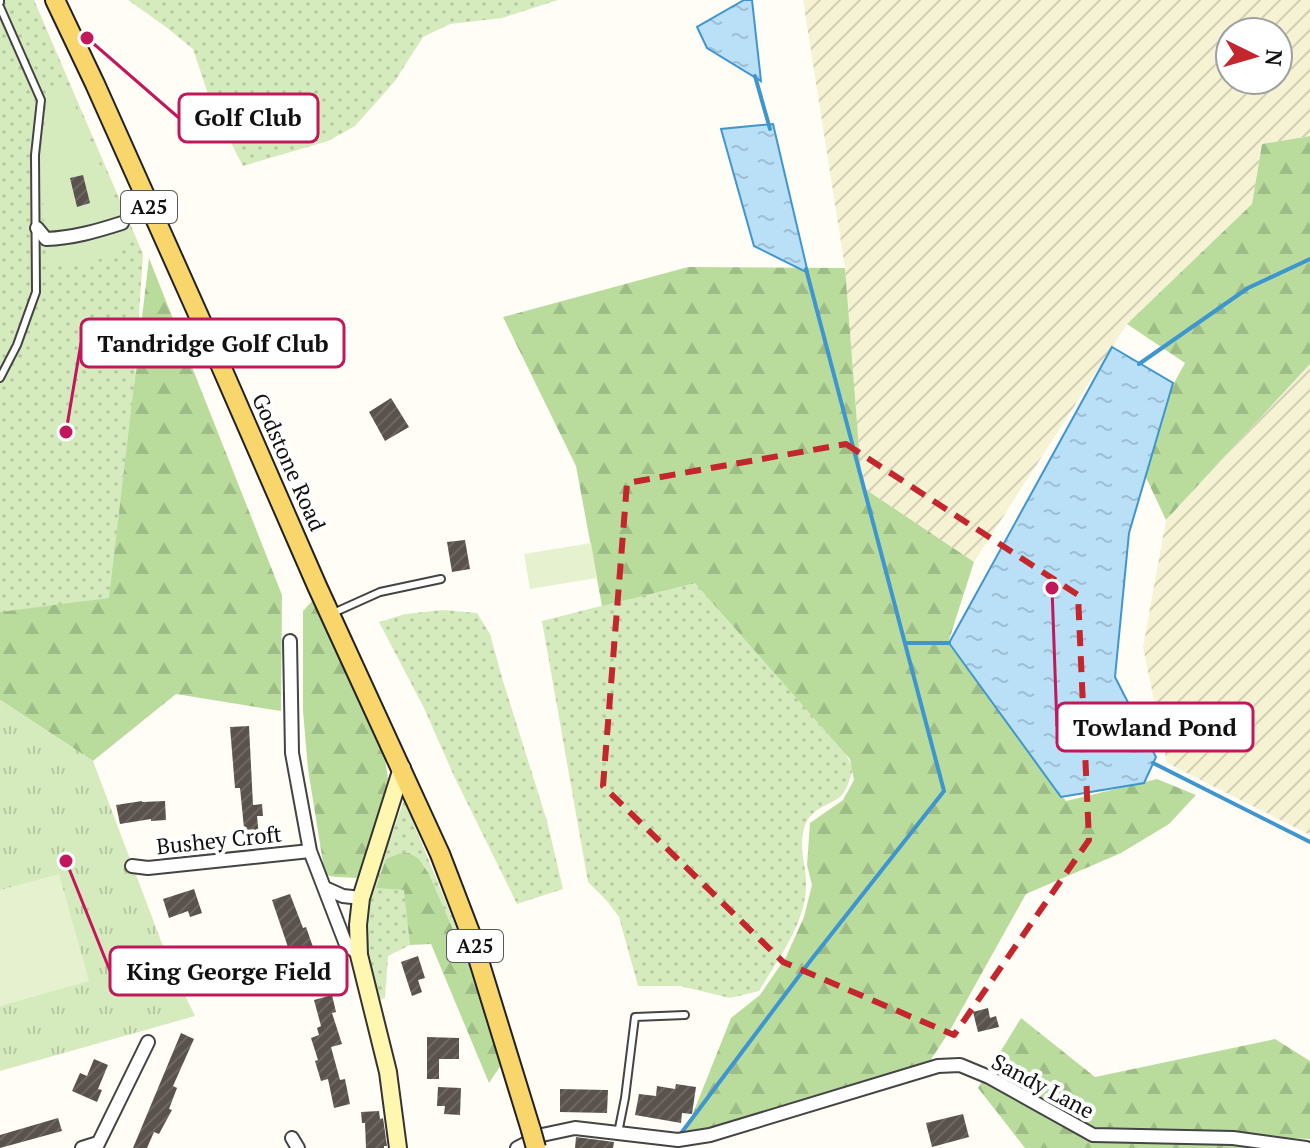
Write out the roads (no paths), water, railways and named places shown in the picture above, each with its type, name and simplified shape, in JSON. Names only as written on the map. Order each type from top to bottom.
[{"type":"main road","name":"Godstone Road","points":[[55,0],[440,854],[471,935],[533,1139]]},
{"type":"street","points":[[37,228],[46,239],[62,239],[122,223]]},
{"type":"street","points":[[290,641],[292,753],[310,851],[345,942],[359,955]]},
{"type":"street","points":[[398,1148],[388,1072],[359,955],[358,925],[361,898],[402,768]]},
{"type":"street","name":"Bushey Croft","points":[[132,866],[148,868],[310,851]]},
{"type":"street","points":[[325,888],[343,896],[361,898]]},
{"type":"street","points":[[82,1148],[97,1146],[148,1042]]},
{"type":"street","name":"Sandy Lane","points":[[517,1148],[542,1135],[564,1129],[586,1128],[674,1142],[710,1135],[938,1066],[960,1065],[989,1077],[1093,1135],[1233,1138],[1306,1148]]},
{"type":"street","points":[[617,1148],[618,1133]]},
{"type":"lane","points":[[0,3],[41,100],[35,155],[36,292],[17,345],[0,378]]},
{"type":"lane","points":[[330,614],[380,592],[441,579]]},
{"type":"lane","points":[[618,1133],[635,1017],[685,1015]]},
{"type":"water","points":[[744,0],[752,0],[761,81],[707,48],[697,27]]},
{"type":"water","points":[[773,124],[808,273],[754,246],[721,129]]},
{"type":"water","points":[[1112,347],[1173,383],[1129,533],[1115,677],[1156,757],[1144,783],[1061,797],[949,643]]},
{"type":"waterway","points":[[755,76],[770,129]]},
{"type":"waterway","points":[[1139,364],[1248,288],[1310,259]]},
{"type":"waterway","points":[[679,1136],[811,960],[944,791],[806,269]]},
{"type":"waterway","points":[[905,643],[949,643]]},
{"type":"waterway","points":[[1153,763],[1310,842]]},
{"type":"place","name":"Golf Club","points":[[87,38]]},
{"type":"place","name":"Tandridge Golf Club","points":[[66,432]]},
{"type":"place","name":"Towland Pond","points":[[1052,588]]},
{"type":"place","name":"King George Field","points":[[66,861]]}]
